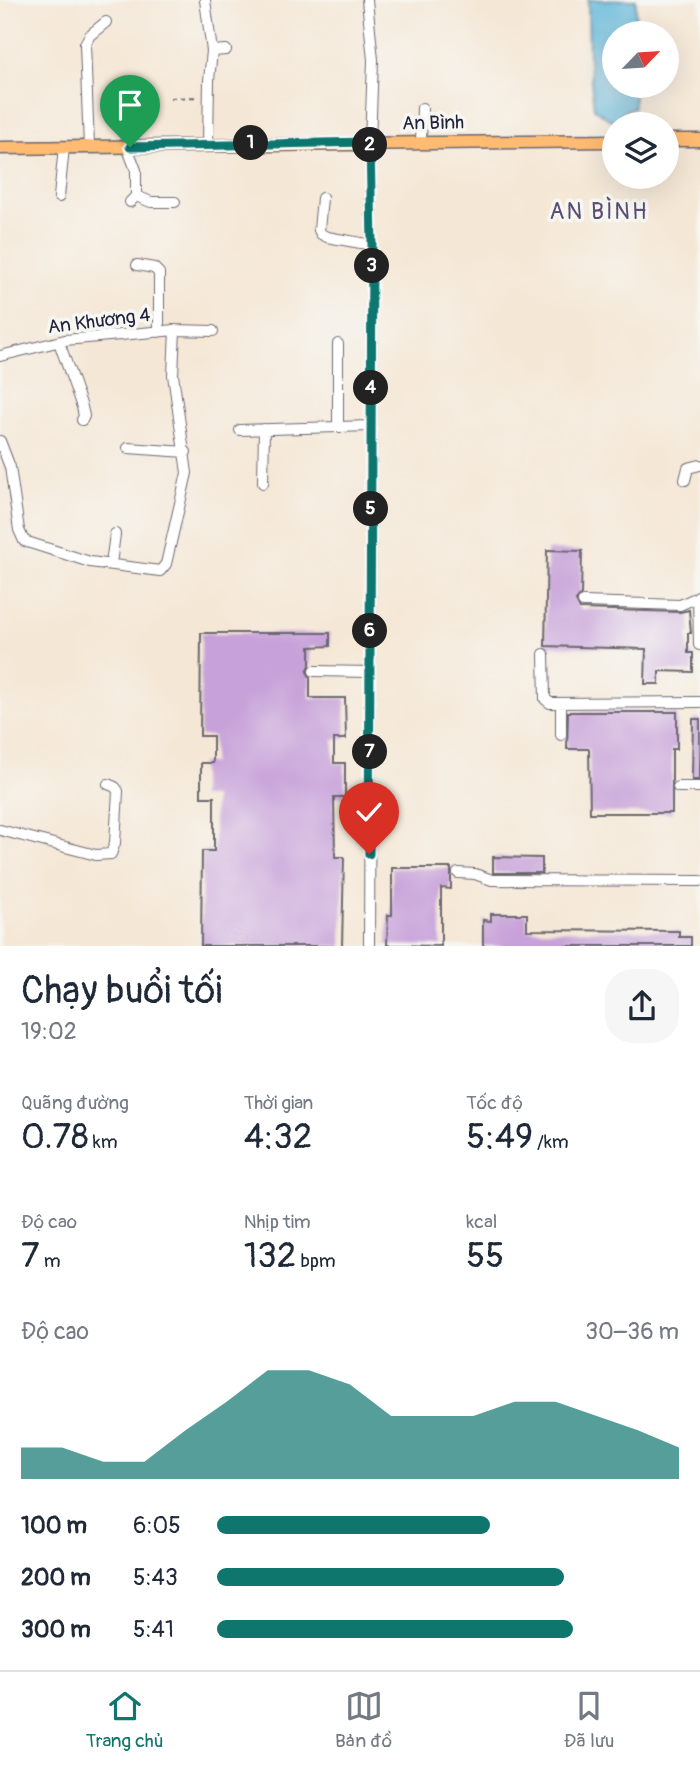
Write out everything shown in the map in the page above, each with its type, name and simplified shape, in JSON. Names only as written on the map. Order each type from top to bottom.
[{"type":"main road","points":[[679,140],[700,140]]},
{"type":"main road","name":"An Bình","points":[[0,148],[602,141]]},
{"type":"street","points":[[205,0],[212,51],[208,144]]},
{"type":"street","points":[[365,2],[373,60],[370,142],[372,245],[369,946]]},
{"type":"street","points":[[89,147],[85,44],[90,35],[106,22]]},
{"type":"street","points":[[212,51],[226,50]]},
{"type":"street","points":[[421,142],[422,108]]},
{"type":"street","points":[[59,197],[64,147]]},
{"type":"street","points":[[130,147],[129,152],[136,170],[133,199],[174,202]]},
{"type":"street","points":[[322,198],[319,230],[321,234],[372,245]]},
{"type":"street","points":[[137,265],[154,268],[159,273],[159,332]]},
{"type":"street","points":[[175,330],[213,331]]},
{"type":"street","name":"An Khương 4","points":[[0,356],[59,342],[175,330],[174,383],[187,473],[164,568],[155,572],[90,562],[24,541],[19,530],[13,481],[1,448]]},
{"type":"street","points":[[59,342],[85,416],[82,420]]},
{"type":"street","points":[[338,344],[338,427]]},
{"type":"street","points":[[240,430],[371,426]]},
{"type":"street","points":[[263,483],[264,429]]},
{"type":"street","points":[[128,448],[186,452]]},
{"type":"street","points":[[685,480],[688,468],[700,465]]},
{"type":"street","points":[[111,564],[115,534]]},
{"type":"street","points":[[583,603],[680,605],[699,596],[699,645]]},
{"type":"street","points":[[544,654],[545,699],[550,703],[700,702]]},
{"type":"street","points":[[314,671],[370,672]]},
{"type":"street","points":[[561,703],[561,735]]},
{"type":"street","points":[[0,830],[96,855],[111,854],[115,843],[118,791],[108,784]]},
{"type":"street","points":[[678,787],[700,787]]},
{"type":"street","points":[[458,873],[475,874],[492,880],[700,881]]},
{"type":"path","points":[[170,98],[208,97]]},
{"type":"water","points":[[588,0],[636,0],[636,21],[602,21],[602,98],[634,98],[634,107],[623,112],[602,112],[602,114],[594,109],[589,62]]},
{"type":"building","points":[[547,550],[582,551],[581,595],[576,601],[580,609],[689,610],[691,633],[688,633],[688,653],[693,653],[693,672],[659,671],[659,684],[645,684],[646,649],[545,646]]},
{"type":"building","points":[[201,633],[330,633],[330,646],[310,647],[310,665],[307,672],[310,677],[310,698],[345,698],[346,739],[334,739],[334,763],[345,763],[345,797],[334,797],[335,857],[344,857],[342,946],[201,946],[202,851],[214,851],[214,797],[201,797],[201,763],[213,763],[213,736],[200,736]]},
{"type":"building","points":[[568,712],[677,712],[677,749],[672,749],[672,813],[590,813],[589,749],[567,749]]},
{"type":"building","points":[[693,719],[700,719],[700,780],[692,780]]},
{"type":"building","points":[[493,857],[542,858],[542,873],[493,873]]},
{"type":"building","points":[[392,868],[451,868],[451,889],[441,888],[441,946],[387,945],[388,915],[392,915]]},
{"type":"building","points":[[491,914],[527,914],[527,930],[679,931],[679,937],[691,937],[691,946],[483,946],[483,920],[491,921]]},
{"type":"district","name":"AN BÌNH","points":[[599,211]]},
{"type":"route","points":[[130,147],[370,142],[372,245],[369,854]]}]
